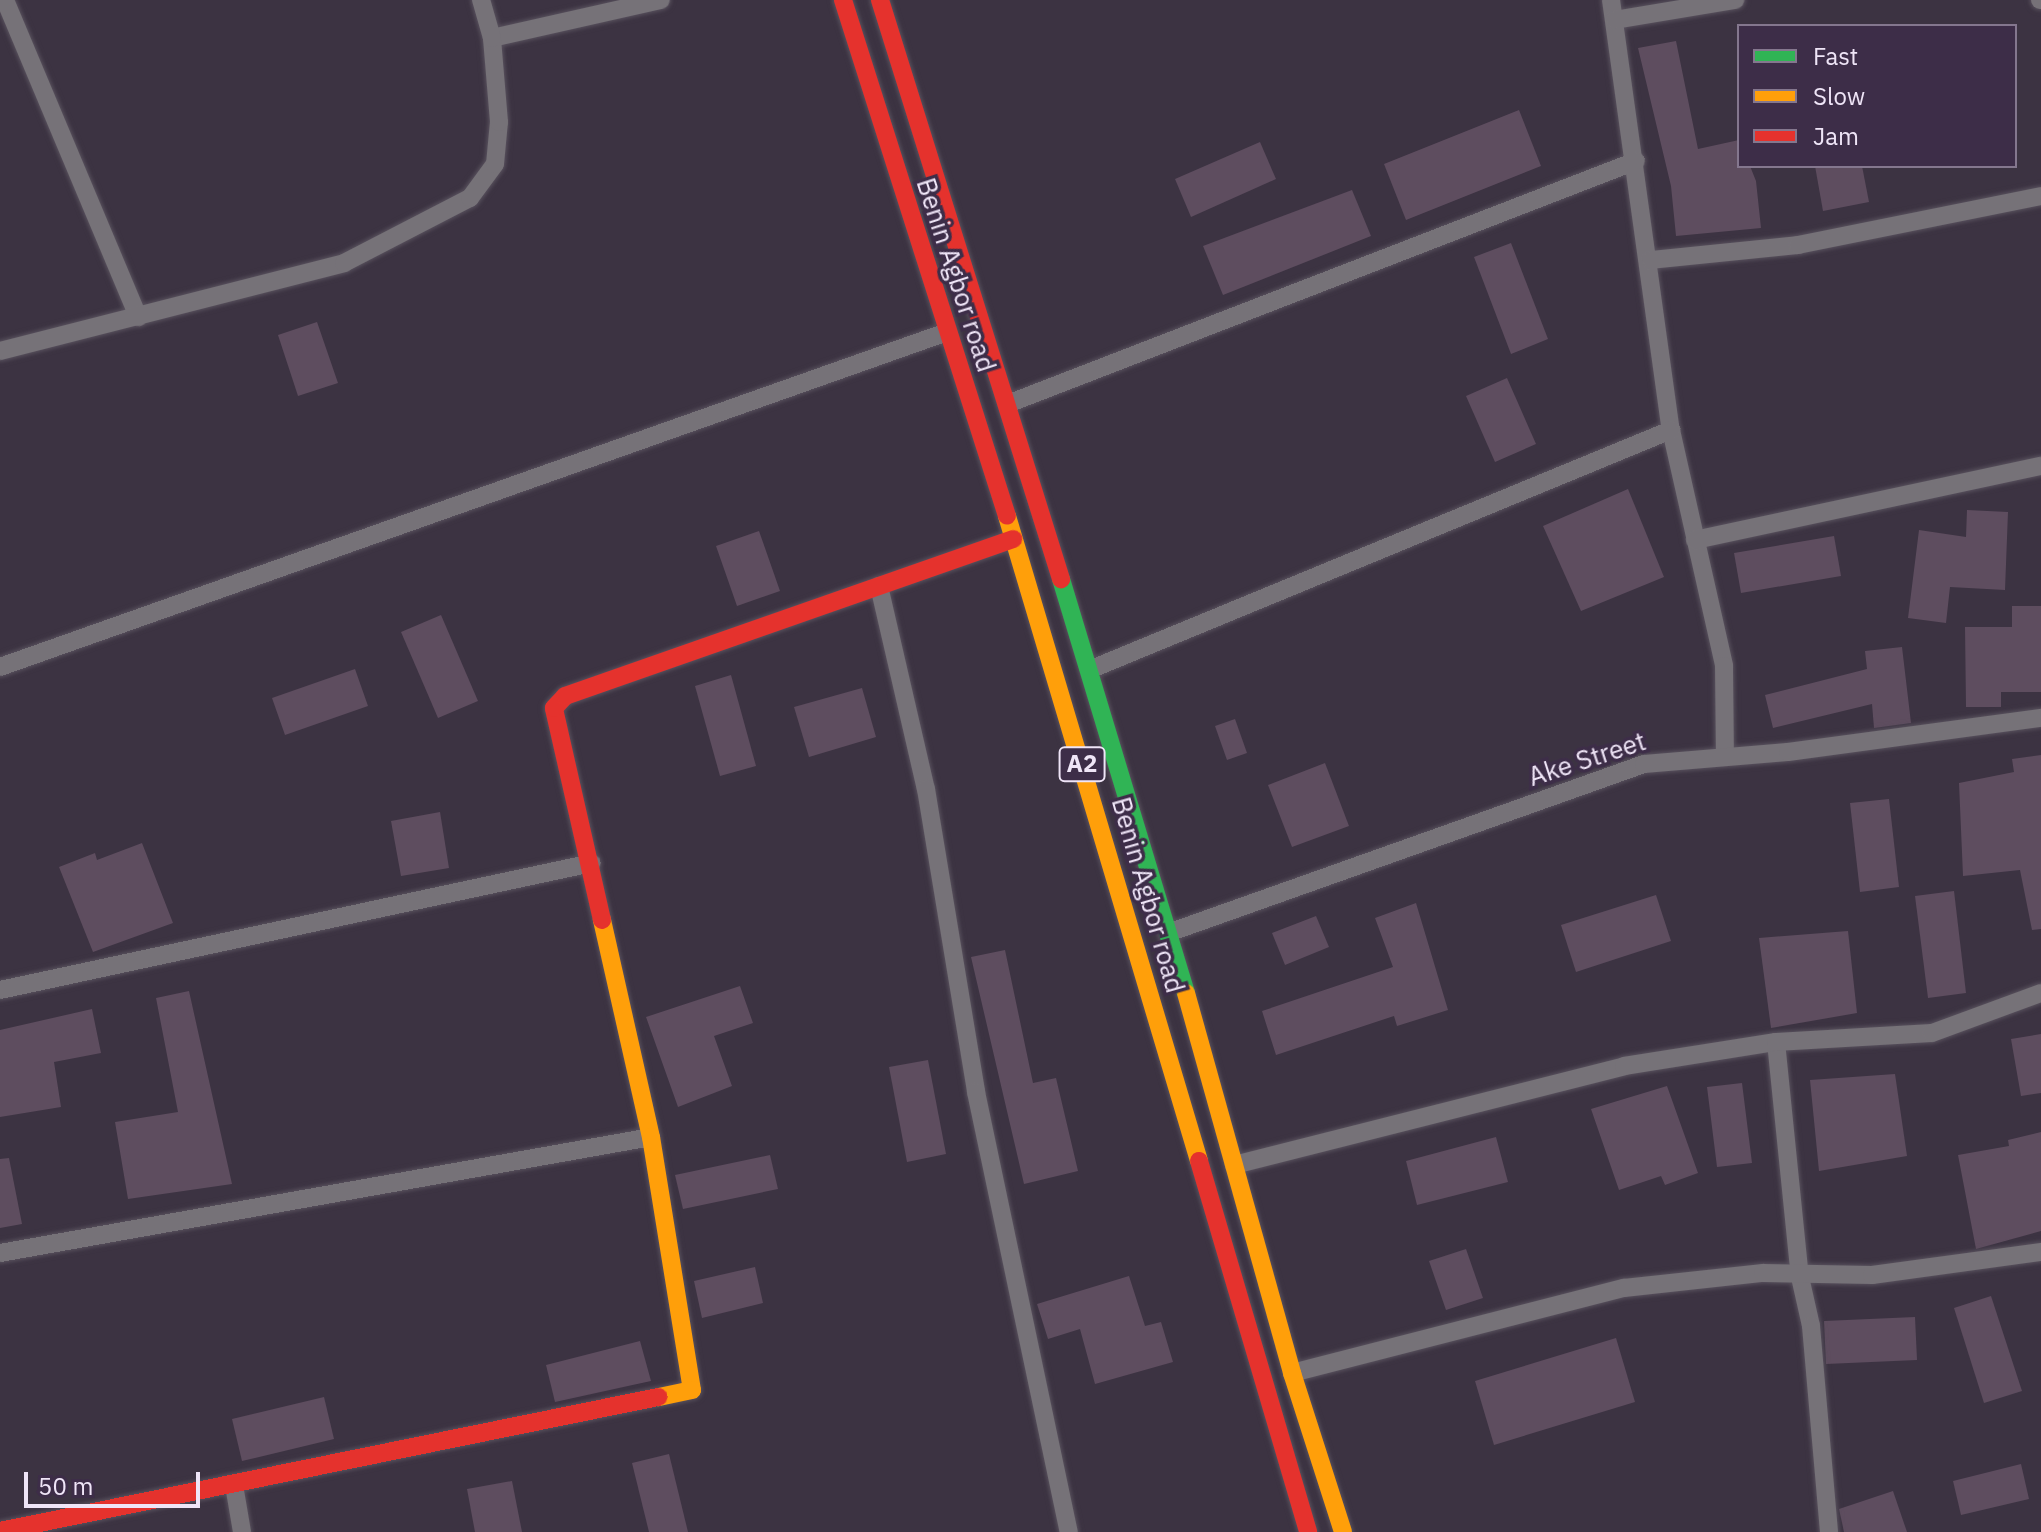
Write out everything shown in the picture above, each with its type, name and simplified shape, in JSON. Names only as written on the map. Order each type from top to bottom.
[{"type":"main road","name":"Benin Agbor road","points":[[843,0],[944,333],[1013,539],[1308,1532]]},
{"type":"main road","name":"Benin Agbor road","points":[[880,0],[1010,403],[1168,933],[1292,1373],[1343,1532]]},
{"type":"main road","points":[[0,1531],[692,1390],[651,1137],[592,863],[554,708],[557,701],[1013,539]]},
{"type":"street","points":[[5,0],[138,317]]},
{"type":"street","points":[[0,351],[344,263],[470,198],[495,164],[499,122],[492,38],[481,0]]},
{"type":"street","points":[[492,38],[661,0]]},
{"type":"street","points":[[1611,0],[1651,260],[1671,430],[1724,666],[1725,755]]},
{"type":"street","points":[[1615,20],[1735,0]]},
{"type":"street","points":[[1010,403],[1636,161]]},
{"type":"street","points":[[1651,260],[1798,245],[2041,196]]},
{"type":"street","points":[[0,667],[944,333]]},
{"type":"street","points":[[1089,670],[1671,430]]},
{"type":"street","points":[[1695,540],[2041,466]]},
{"type":"street","points":[[879,586],[926,789],[976,1092],[1069,1532]]},
{"type":"street","name":"Ake Street","points":[[1168,933],[1644,764],[2041,718]]},
{"type":"street","points":[[0,990],[592,863]]},
{"type":"street","points":[[1234,1165],[1624,1066],[1776,1042],[1932,1033],[2041,993]]},
{"type":"street","points":[[1776,1042],[1800,1277],[1811,1326],[1829,1532]]},
{"type":"street","points":[[0,1253],[651,1137]]},
{"type":"street","points":[[1292,1373],[1624,1288],[1763,1273],[1800,1277],[1872,1275],[2041,1252]]},
{"type":"street","points":[[234,1485],[242,1532]]},
{"type":"building","points":[[1676,41],[1698,149],[1737,140],[1737,168],[1751,168],[1756,181],[1761,228],[1676,236],[1671,186],[1638,48]]},
{"type":"building","points":[[1519,110],[1541,166],[1406,220],[1384,164]]},
{"type":"building","points":[[1260,142],[1276,179],[1191,217],[1175,179]]},
{"type":"building","points":[[1815,168],[1862,168],[1869,202],[1823,211]]},
{"type":"building","points":[[1352,190],[1371,236],[1223,295],[1203,246]]},
{"type":"building","points":[[1511,243],[1548,339],[1511,354],[1474,257]]},
{"type":"building","points":[[317,322],[338,383],[298,396],[278,335]]},
{"type":"building","points":[[1507,378],[1536,444],[1495,462],[1466,396]]},
{"type":"building","points":[[1628,489],[1664,577],[1581,611],[1543,526]]},
{"type":"building","points":[[1967,510],[2008,512],[2005,590],[1950,587],[1946,623],[1908,618],[1919,530],[1966,537]]},
{"type":"building","points":[[759,531],[780,591],[737,606],[716,546]]},
{"type":"building","points":[[1834,536],[1841,576],[1741,593],[1734,553]]},
{"type":"building","points":[[2012,606],[2041,606],[2041,692],[2001,692],[2001,707],[1966,707],[1965,627],[2012,627]]},
{"type":"building","points":[[441,615],[478,701],[438,718],[401,632]]},
{"type":"building","points":[[1902,647],[1911,723],[1874,728],[1872,704],[1773,728],[1765,695],[1867,669],[1865,651]]},
{"type":"building","points":[[355,669],[368,706],[285,735],[272,698]]},
{"type":"building","points":[[731,675],[756,766],[720,776],[695,686]]},
{"type":"building","points":[[862,688],[876,737],[809,757],[794,707]]},
{"type":"building","points":[[1235,719],[1247,753],[1227,760],[1215,726]]},
{"type":"building","points":[[2041,755],[2041,929],[2032,930],[2020,870],[1963,876],[1959,783],[2014,772],[2012,759]]},
{"type":"building","points":[[1325,763],[1349,826],[1292,847],[1268,785]]},
{"type":"building","points":[[1889,799],[1899,887],[1860,892],[1850,803]]},
{"type":"building","points":[[440,812],[449,868],[401,876],[391,821]]},
{"type":"building","points":[[142,843],[173,923],[93,952],[59,867],[95,853],[97,860]]},
{"type":"building","points":[[1954,891],[1966,993],[1928,998],[1915,896]]},
{"type":"building","points":[[1656,895],[1671,941],[1576,972],[1561,925]]},
{"type":"building","points":[[1416,903],[1448,1010],[1397,1026],[1394,1016],[1276,1055],[1262,1011],[1393,967],[1375,918]]},
{"type":"building","points":[[1316,916],[1329,947],[1285,965],[1272,933]]},
{"type":"building","points":[[1848,931],[1857,1013],[1771,1028],[1759,938]]},
{"type":"building","points":[[1005,950],[1033,1083],[1056,1078],[1078,1171],[1024,1184],[971,957]]},
{"type":"building","points":[[740,986],[753,1023],[714,1036],[732,1086],[678,1107],[646,1017]]},
{"type":"building","points":[[189,991],[232,1184],[128,1199],[115,1122],[178,1112],[156,998]]},
{"type":"building","points":[[92,1009],[101,1053],[54,1062],[61,1107],[0,1117],[0,1030]]},
{"type":"building","points":[[2041,1034],[2041,1093],[2021,1096],[2011,1039]]},
{"type":"building","points":[[928,1060],[946,1154],[907,1162],[889,1067]]},
{"type":"building","points":[[1895,1074],[1907,1156],[1819,1171],[1810,1080]]},
{"type":"building","points":[[1742,1083],[1752,1163],[1717,1167],[1707,1087]]},
{"type":"building","points":[[1667,1086],[1698,1173],[1665,1185],[1661,1176],[1619,1190],[1591,1109]]},
{"type":"building","points":[[2041,1132],[2041,1231],[1976,1249],[1958,1155],[2009,1146],[2008,1140]]},
{"type":"building","points":[[1496,1137],[1508,1182],[1417,1205],[1406,1161]]},
{"type":"building","points":[[770,1155],[778,1189],[683,1209],[675,1175]]},
{"type":"building","points":[[9,1158],[22,1224],[0,1228],[0,1159]]},
{"type":"building","points":[[1466,1249],[1483,1298],[1446,1310],[1429,1261]]},
{"type":"building","points":[[755,1267],[763,1303],[702,1318],[694,1281]]},
{"type":"building","points":[[1129,1276],[1145,1326],[1161,1322],[1173,1362],[1095,1384],[1080,1329],[1048,1339],[1037,1304]]},
{"type":"building","points":[[1991,1296],[2022,1391],[1984,1403],[1954,1308]]},
{"type":"building","points":[[1915,1317],[1917,1360],[1826,1364],[1824,1321]]},
{"type":"building","points":[[1616,1338],[1635,1402],[1494,1445],[1475,1381]]},
{"type":"building","points":[[640,1341],[651,1381],[555,1402],[546,1365]]},
{"type":"building","points":[[324,1397],[334,1439],[242,1461],[232,1419]]},
{"type":"building","points":[[669,1454],[688,1532],[649,1532],[632,1463]]},
{"type":"building","points":[[2021,1464],[2029,1499],[1961,1515],[1953,1481]]},
{"type":"building","points":[[512,1481],[522,1532],[475,1532],[467,1489]]},
{"type":"building","points":[[1893,1491],[1907,1532],[1844,1532],[1839,1509]]},
{"type":"traffic: fast","points":[[1061,579],[1186,993]]},
{"type":"traffic: slow","points":[[1007,516],[1199,1161]]},
{"type":"traffic: slow","points":[[602,920],[651,1137],[692,1390],[658,1397]]},
{"type":"traffic: slow","points":[[1186,993],[1292,1373],[1343,1532]]},
{"type":"traffic: jam","points":[[843,0],[1007,516]]},
{"type":"traffic: jam","points":[[880,0],[1061,579]]},
{"type":"traffic: jam","points":[[602,920],[554,708],[565,696],[1013,539]]},
{"type":"traffic: jam","points":[[1199,1161],[1308,1532]]},
{"type":"traffic: jam","points":[[0,1531],[658,1397]]}]
